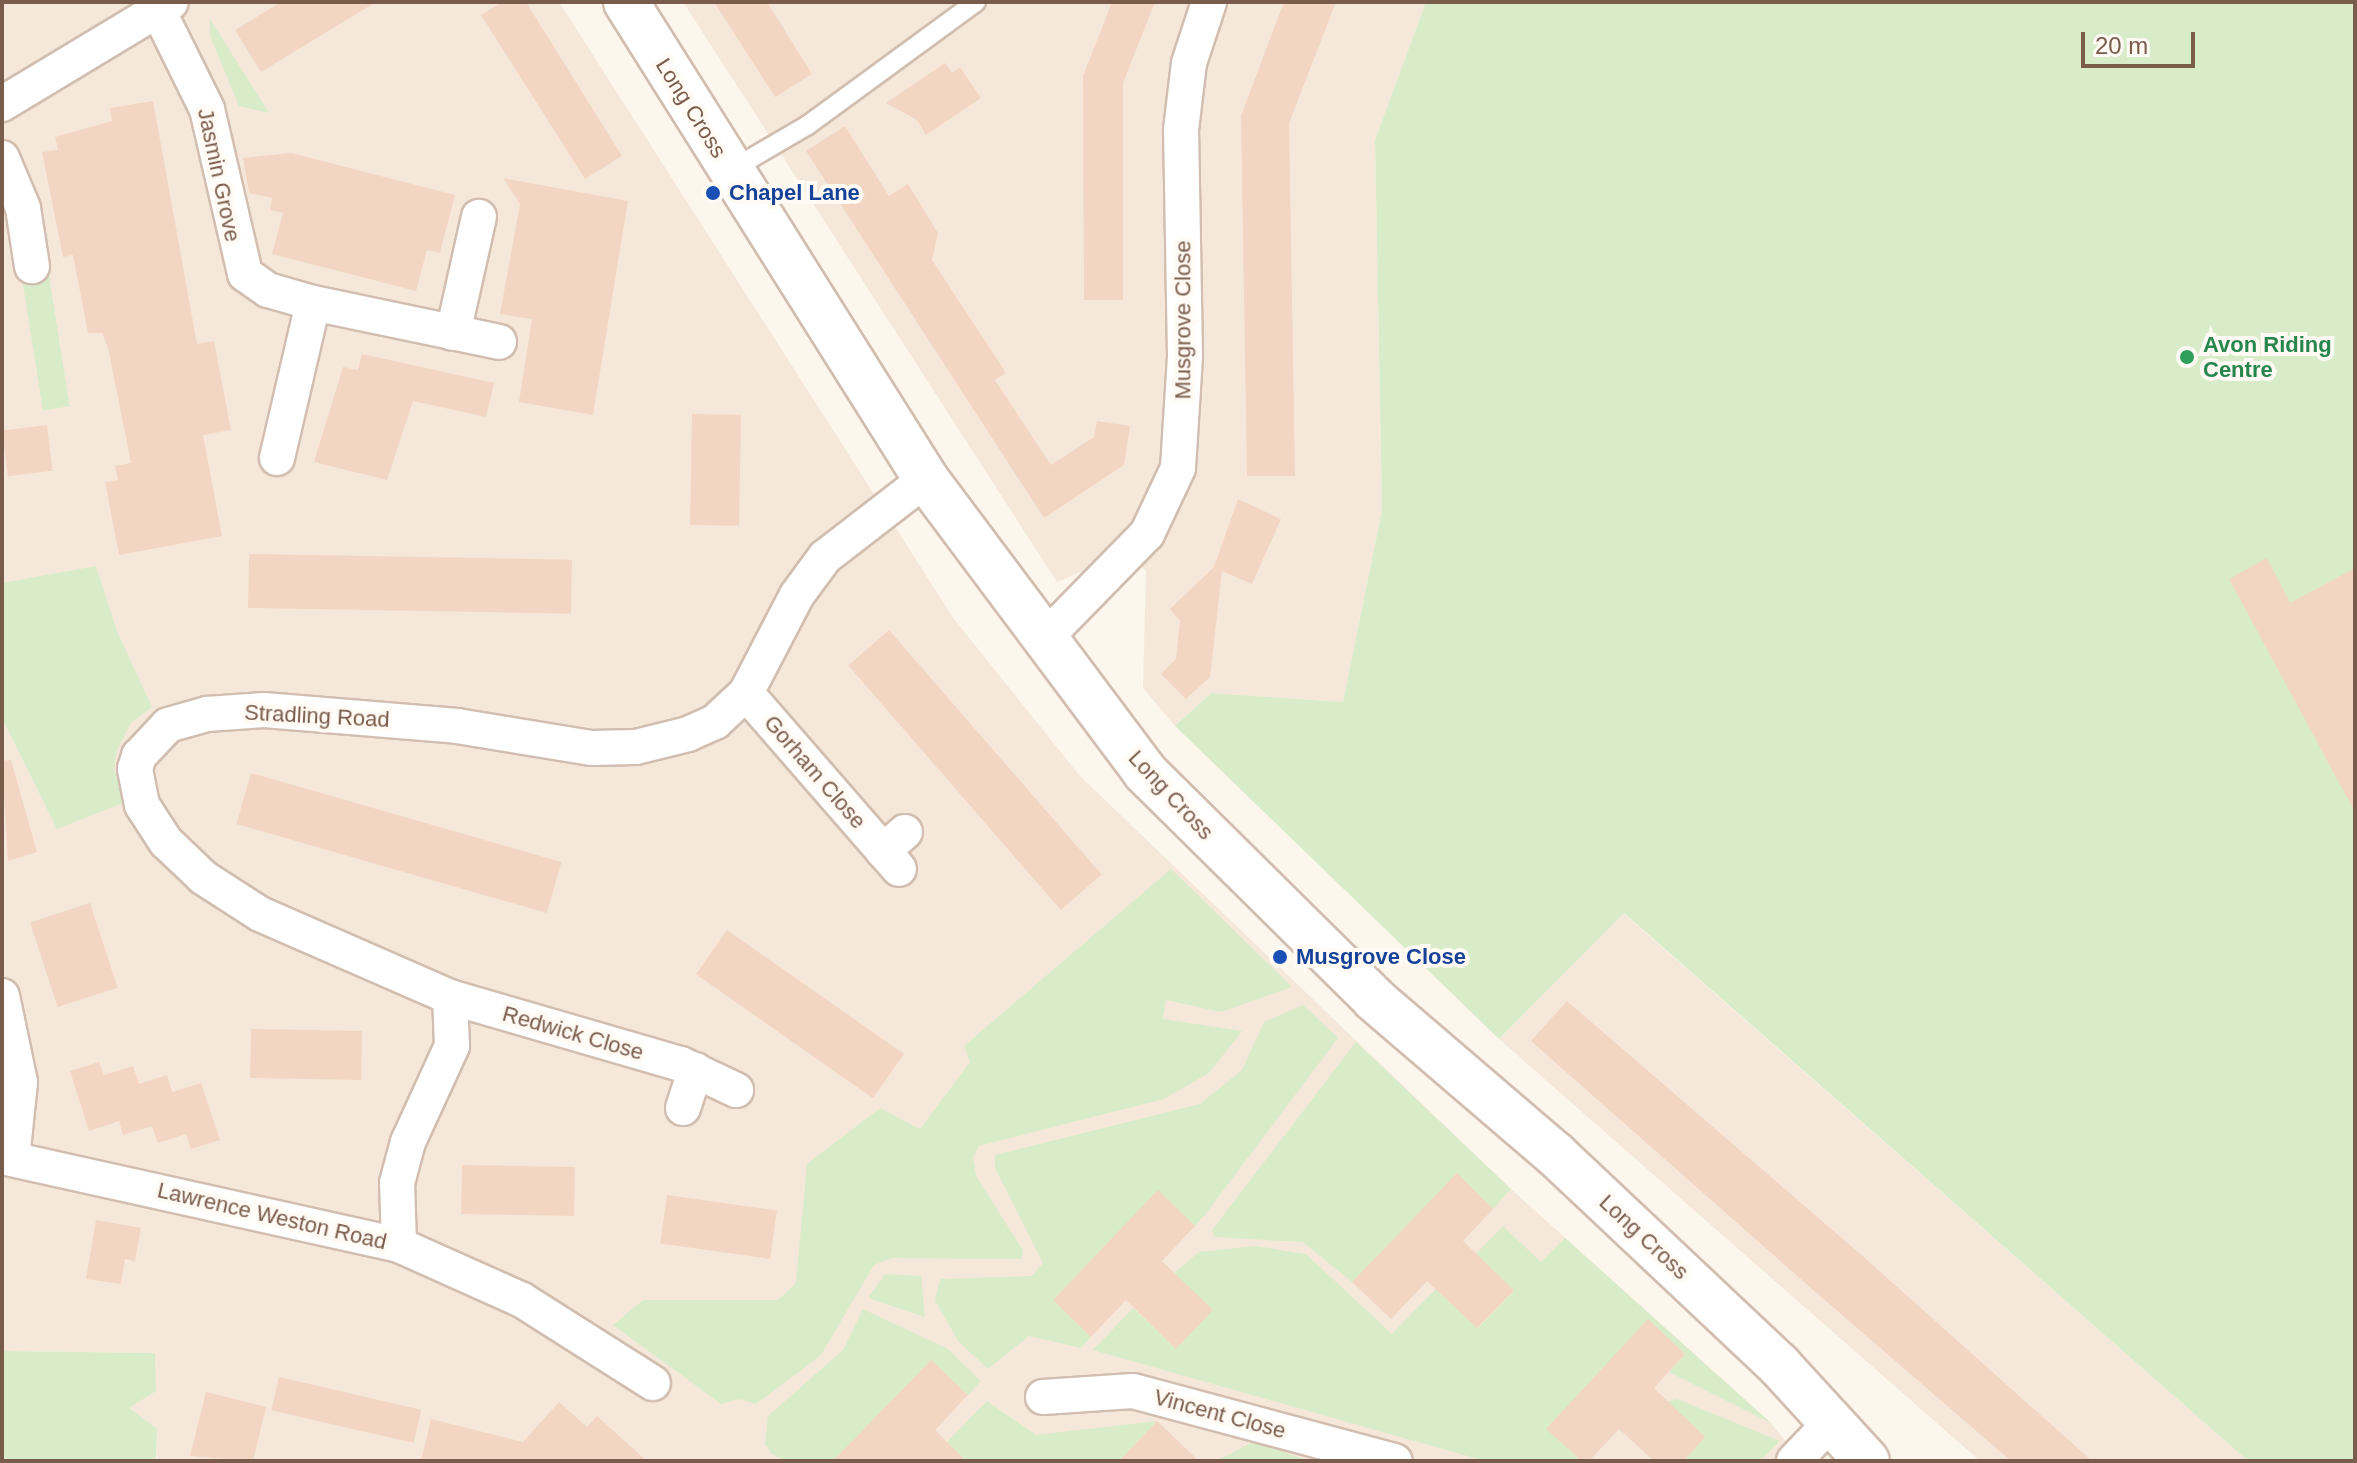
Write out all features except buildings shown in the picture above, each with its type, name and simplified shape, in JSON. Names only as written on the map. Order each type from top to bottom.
[{"type":"street","name":"Long Cross","points":[[626,2],[729,171],[926,479],[1145,772],[1374,999],[1555,1154],[1833,1420],[1867,1461]]},
{"type":"street","name":"Musgrove Close","points":[[1044,639],[1147,534],[1178,468],[1185,356],[1181,130],[1189,63],[1209,2]]},
{"type":"street","points":[[2,104],[164,6]]},
{"type":"street","name":"Jasmin Grove","points":[[164,6],[207,109],[238,264],[255,284],[313,303],[499,342]]},
{"type":"street","points":[[2,158],[32,266]]},
{"type":"street","points":[[453,333],[479,217]]},
{"type":"street","points":[[277,458],[313,303]]},
{"type":"street","name":"Stradling Road","points":[[450,997],[260,914],[193,869],[142,805],[135,769],[148,743],[181,721],[264,710],[457,726],[613,749],[698,731],[746,693],[797,595],[825,557],[926,479]]},
{"type":"street","name":"Gorham Close","points":[[746,693],[896,851]]},
{"type":"street","points":[[2,996],[20,1082],[7,1158]]},
{"type":"street","points":[[399,1245],[397,1183],[408,1142],[452,1046],[450,997]]},
{"type":"street","name":"Redwick Close","points":[[450,997],[695,1070],[736,1090]]},
{"type":"street","points":[[683,1108],[695,1070]]},
{"type":"street","name":"Lawrence Weston Road","points":[[7,1158],[399,1245],[522,1300],[653,1383]]},
{"type":"street","name":"Vincent Close","points":[[1043,1397],[1133,1391],[1395,1461]]},
{"type":"street","points":[[1794,1461],[1833,1420]]},
{"type":"lane","points":[[729,171],[808,125],[976,2]]},
{"type":"shaded area","points":[[2,2],[559,2],[954,619],[1080,776],[1511,1189],[1771,1423],[1802,1461],[157,1461],[156,1429],[128,1408],[155,1353],[2,1351]]},
{"type":"shaded area","points":[[683,2],[1426,2],[1375,140],[1382,510],[1343,702],[1211,693],[1175,726],[1143,688],[1146,571],[1115,542],[1095,566],[1057,582]]},
{"type":"shaded area","points":[[1623,913],[2248,1461],[1980,1461],[1499,1039]]},
{"type":"green space","points":[[1426,2],[2355,2],[2355,1461],[2248,1461],[1624,913],[1499,1039],[1175,726],[1211,693],[1343,702],[1382,510],[1375,140]]},
{"type":"green space","points":[[210,19],[269,113],[239,106],[210,36]]},
{"type":"green space","points":[[49,276],[70,406],[43,411],[22,280]]},
{"type":"green space","points":[[96,566],[117,631],[152,707],[131,723],[117,750],[114,768],[123,803],[57,829],[2,718],[2,583]]},
{"type":"green space","points":[[1171,869],[1292,987],[1221,1012],[1166,1000],[1163,1019],[1242,1031],[1209,1073],[1164,1099],[979,1146],[973,1157],[976,1176],[1023,1250],[1021,1259],[892,1258],[874,1265],[821,1355],[756,1404],[739,1399],[721,1404],[613,1325],[643,1300],[778,1300],[796,1283],[807,1164],[880,1108],[920,1129],[970,1062],[964,1046]]},
{"type":"green space","points":[[1303,1005],[1338,1038],[1204,1216],[1195,1226],[1156,1193],[1053,1300],[1091,1337],[1081,1348],[1029,1336],[988,1369],[958,1341],[935,1300],[940,1279],[1032,1276],[1043,1263],[995,1168],[995,1155],[1200,1104],[1242,1070],[1264,1022]]},
{"type":"green space","points":[[1356,1042],[1511,1189],[1493,1209],[1457,1174],[1352,1282],[1303,1242],[1214,1237],[1212,1230]]},
{"type":"green space","points":[[1503,1226],[1541,1262],[1565,1238],[1771,1423],[1669,1372],[1685,1354],[1648,1320],[1547,1429],[1582,1461],[1485,1461],[1093,1350],[1133,1308],[1176,1348],[1174,1273],[1199,1252],[1256,1246],[1306,1254],[1392,1334],[1436,1289],[1478,1328],[1514,1291],[1476,1254]]},
{"type":"green space","points":[[885,1274],[921,1276],[925,1317],[868,1298]]},
{"type":"green space","points":[[863,1309],[948,1349],[981,1381],[968,1395],[931,1360],[833,1461],[785,1461],[771,1453],[765,1444],[768,1416],[843,1350]]},
{"type":"green space","points":[[2,1351],[155,1353],[156,1391],[129,1408],[157,1429],[156,1461],[2,1461]]},
{"type":"green space","points":[[1677,1399],[1780,1441],[1760,1461],[1684,1461],[1705,1437],[1667,1402]]},
{"type":"green space","points":[[987,1401],[1036,1435],[1157,1421],[1119,1461],[966,1461],[947,1442]]},
{"type":"green space","points":[[1251,1443],[1258,1444],[1311,1461],[1216,1461]]},
{"type":"place","name":"Chapel Lane","points":[[713,193]]},
{"type":"place","name":"Avon Riding Centre","points":[[2187,357]]},
{"type":"place","name":"Musgrove Close","points":[[1280,957]]}]
